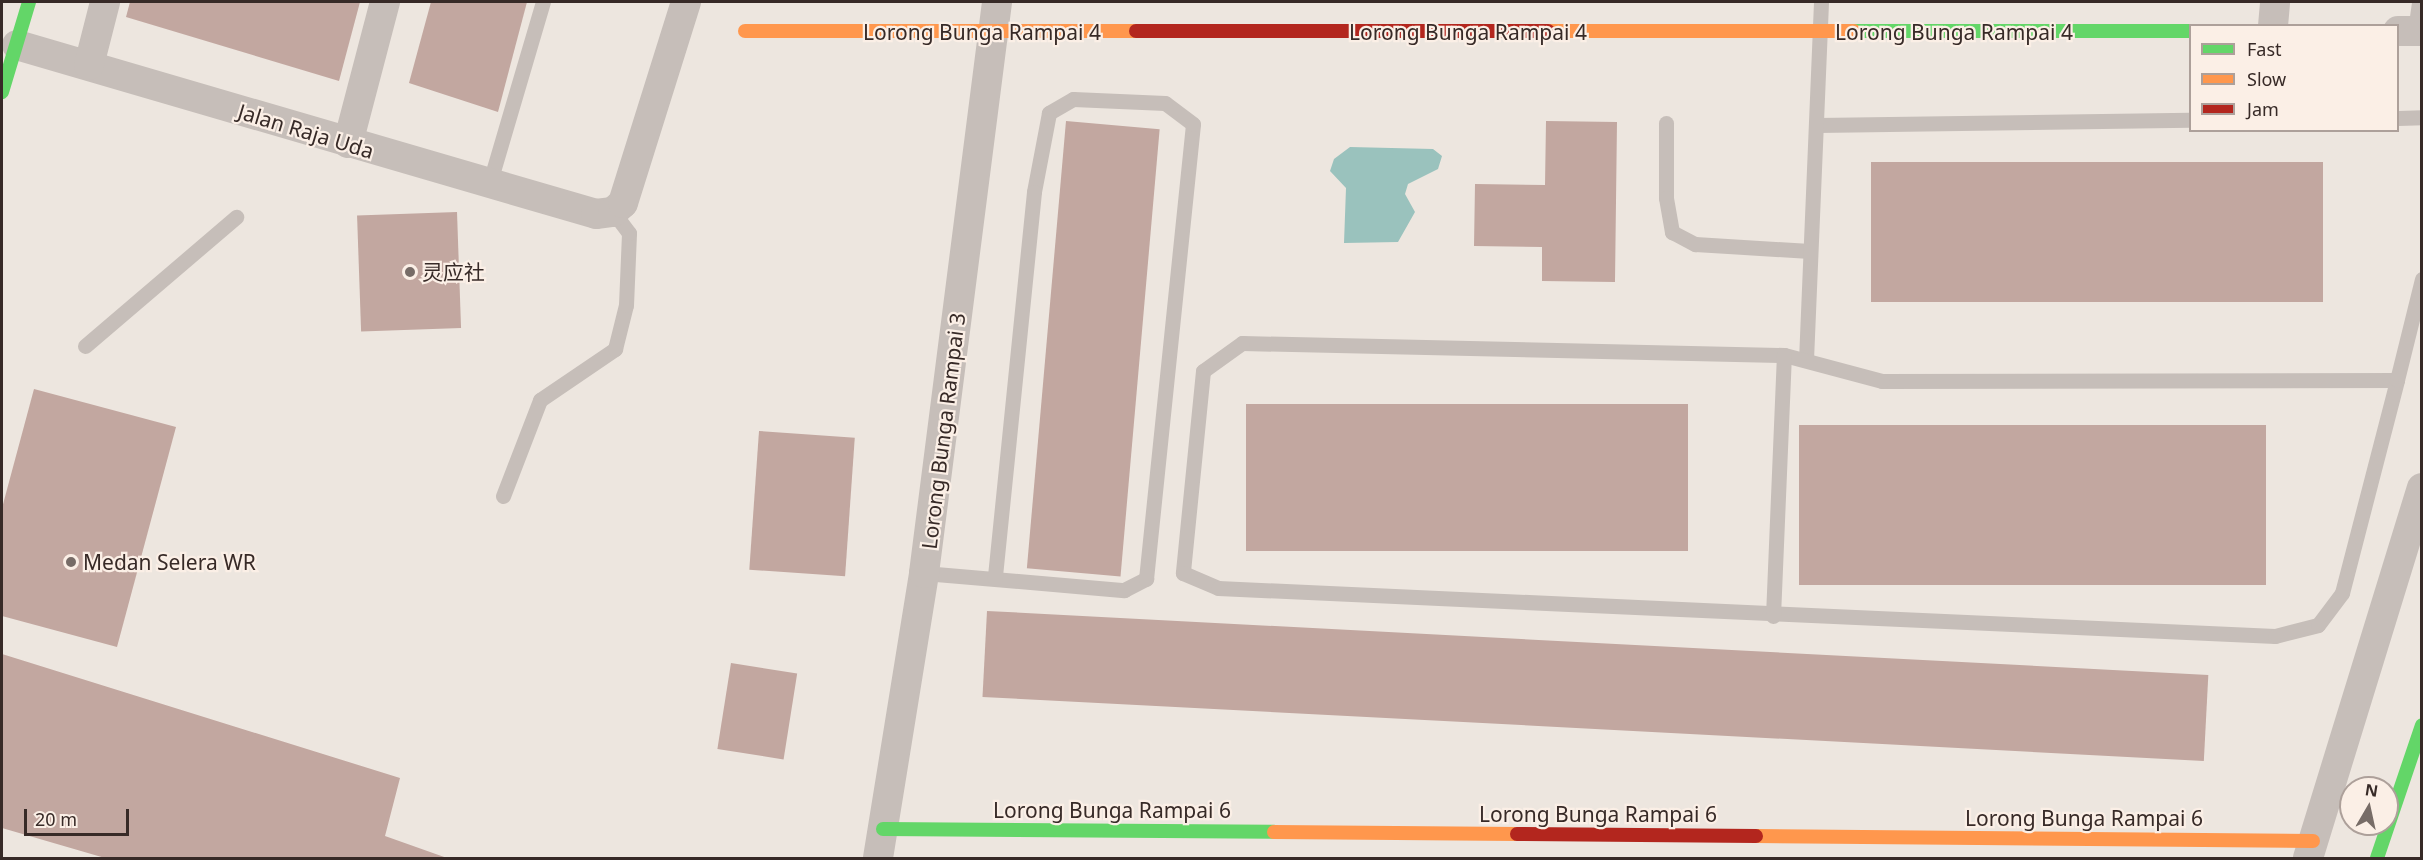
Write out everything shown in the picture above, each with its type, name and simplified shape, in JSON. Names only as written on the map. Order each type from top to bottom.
[{"type":"street","points":[[2,92],[29,2]]},
{"type":"street","points":[[88,65],[105,2]]},
{"type":"street","points":[[348,143],[385,2]]},
{"type":"street","points":[[604,213],[623,203],[686,2]]},
{"type":"street","name":"Lorong Bunga Rampai 3","points":[[878,858],[924,573],[997,2]]},
{"type":"street","points":[[2273,24],[2276,2]]},
{"type":"street","name":"Lorong Bunga Rampai 4","points":[[744,31],[2189,32]]},
{"type":"street","name":"Jalan Raja Uda","points":[[17,45],[489,185],[604,213]]},
{"type":"street","points":[[2310,850],[2421,488]]},
{"type":"street","points":[[2377,858],[2420,733]]},
{"type":"street","name":"Lorong Bunga Rampai 6","points":[[883,829],[2310,850]]},
{"type":"lane","points":[[489,185],[543,2]]},
{"type":"lane","points":[[1806,360],[1821,2]]},
{"type":"lane","points":[[2411,31],[2420,2]]},
{"type":"lane","points":[[924,573],[1124,590],[1146,579],[1193,124],[1165,103],[1073,99],[1049,113],[1033,203],[995,578]]},
{"type":"lane","points":[[2399,118],[2421,117]]},
{"type":"lane","points":[[1817,125],[2189,120]]},
{"type":"lane","points":[[1666,123],[1666,198],[1672,232],[1695,244],[1810,251]]},
{"type":"lane","points":[[503,496],[540,400],[615,349],[626,305],[629,233],[604,213]]},
{"type":"lane","points":[[85,346],[236,217]]},
{"type":"lane","points":[[2397,380],[1882,381],[1784,355],[1242,343],[1203,371],[1183,573],[1218,588],[1773,616],[2275,636],[2318,625],[2342,593],[2397,380],[2421,279]]},
{"type":"lane","points":[[1773,616],[1784,355]]},
{"type":"water","points":[[1350,147],[1433,149],[1442,156],[1438,169],[1408,184],[1405,194],[1415,212],[1398,242],[1344,243],[1346,188],[1330,171],[1334,159]]},
{"type":"building","points":[[130,2],[360,2],[339,81],[126,17]]},
{"type":"building","points":[[431,2],[527,2],[498,112],[409,83]]},
{"type":"building","points":[[1066,121],[1160,129],[1121,576],[1027,568]]},
{"type":"building","points":[[1546,121],[1617,122],[1615,282],[1542,281],[1542,247],[1474,246],[1475,184],[1545,185]]},
{"type":"building","points":[[1871,162],[2323,162],[2323,302],[1871,302]]},
{"type":"building","name":"灵应社","points":[[457,212],[461,328],[361,331],[357,215]]},
{"type":"building","name":"Medan Selera WR","points":[[34,389],[176,427],[117,647],[2,616],[2,508]]},
{"type":"building","points":[[1246,404],[1688,404],[1688,551],[1246,551]]},
{"type":"building","points":[[1799,425],[2266,425],[2266,585],[1799,585]]},
{"type":"building","points":[[759,431],[855,438],[845,576],[749,570]]},
{"type":"building","points":[[987,611],[2208,675],[2204,761],[982,697]]},
{"type":"building","points":[[2,654],[400,778],[385,836],[447,858],[105,858],[2,828]]},
{"type":"building","points":[[731,663],[797,673],[784,759],[717,749]]},
{"type":"traffic: fast","points":[[2,92],[29,2]]},
{"type":"traffic: fast","points":[[1854,31],[2189,31]]},
{"type":"traffic: fast","points":[[2377,858],[2422,725]]},
{"type":"traffic: fast","points":[[883,829],[1274,832]]},
{"type":"traffic: slow","points":[[745,31],[1136,31]]},
{"type":"traffic: slow","points":[[1548,31],[1854,31]]},
{"type":"traffic: slow","points":[[1274,832],[1517,834]]},
{"type":"traffic: slow","points":[[1756,836],[2313,841]]},
{"type":"traffic: jam","points":[[1136,31],[1548,31]]},
{"type":"traffic: jam","points":[[1517,834],[1756,836]]},
{"type":"place","name":"灵应社","points":[[410,272]]},
{"type":"place","name":"Medan Selera WR","points":[[71,562]]}]
